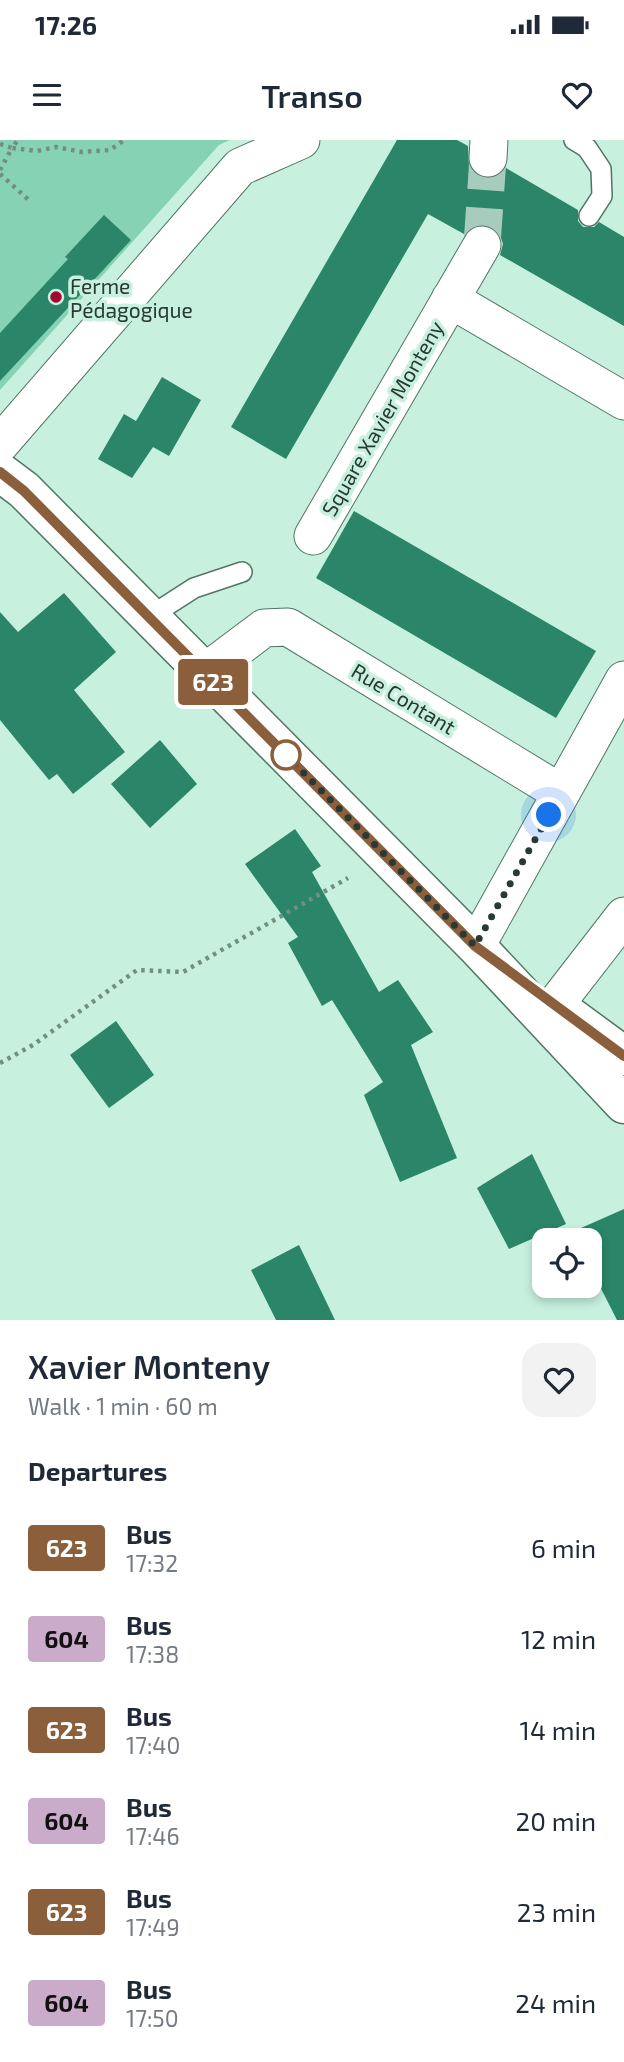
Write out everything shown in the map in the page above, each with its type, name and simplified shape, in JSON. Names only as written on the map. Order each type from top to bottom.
[{"type":"main road","points":[[0,472],[24,491],[381,850],[624,1104]]},
{"type":"main road","points":[[475,946],[624,1056]]},
{"type":"street","points":[[0,444],[240,167],[301,140]]},
{"type":"street","name":"Square Xavier Monteny","points":[[313,536],[482,244]]},
{"type":"street","name":"Square Xavier Monteny","points":[[450,299],[624,401]]},
{"type":"street","name":"Rue Contant","points":[[204,673],[264,628],[288,627],[561,793]]},
{"type":"street","points":[[475,946],[624,680]]},
{"type":"street","points":[[555,1005],[624,916]]},
{"type":"lane","points":[[574,140],[587,148],[601,169],[602,196],[589,216]]},
{"type":"lane","points":[[149,617],[194,588],[242,572]]},
{"type":"path","points":[[18,140],[0,172],[31,202]]},
{"type":"path","points":[[0,144],[37,151],[56,147],[82,152],[110,150],[124,140],[129,140]]},
{"type":"path","points":[[0,1063],[33,1045],[138,970],[183,972],[354,875],[381,850]]},
{"type":"green space","points":[[0,140],[230,140],[219,145],[0,390]]},
{"type":"building","points":[[397,140],[457,140],[468,146],[469,167],[477,176],[488,179],[497,177],[506,168],[578,210],[578,221],[583,227],[594,227],[599,222],[624,237],[624,326],[500,255],[503,244],[493,227],[481,224],[471,227],[464,234],[428,214],[286,459],[231,427]]},
{"type":"building","name":"Ferme Pédagogique","points":[[104,215],[131,240],[0,381],[0,333]]},
{"type":"building","points":[[162,377],[201,400],[169,456],[153,447],[132,478],[98,459],[124,414],[136,421]]},
{"type":"building","points":[[354,511],[596,651],[556,718],[316,578]]},
{"type":"building","points":[[64,593],[116,652],[74,690],[125,752],[73,794],[57,774],[49,780],[0,720],[0,612],[18,632]]},
{"type":"building","points":[[160,740],[197,784],[150,828],[111,784]]},
{"type":"building","points":[[295,829],[321,866],[312,872],[379,992],[398,980],[433,1032],[411,1045],[457,1158],[400,1182],[364,1095],[383,1082],[332,1000],[322,1006],[288,943],[298,937],[245,864]]},
{"type":"building","points":[[116,1021],[154,1075],[109,1108],[70,1055]]},
{"type":"building","points":[[532,1154],[566,1224],[557,1228],[532,1228],[532,1239],[509,1249],[477,1188]]},
{"type":"building","points":[[624,1209],[624,1320],[617,1320],[602,1291],[602,1228],[581,1228]]},
{"type":"building","points":[[299,1245],[335,1320],[276,1320],[251,1270]]},
{"type":"tunnel","points":[[482,245],[488,158]]},
{"type":"bus line","name":"623","points":[[0,472],[24,491],[475,946],[624,1056]]},
{"type":"place","name":"Ferme Pédagogique","points":[[56,297]]},
{"type":"route","points":[[286,755],[475,946],[549,815]]}]
